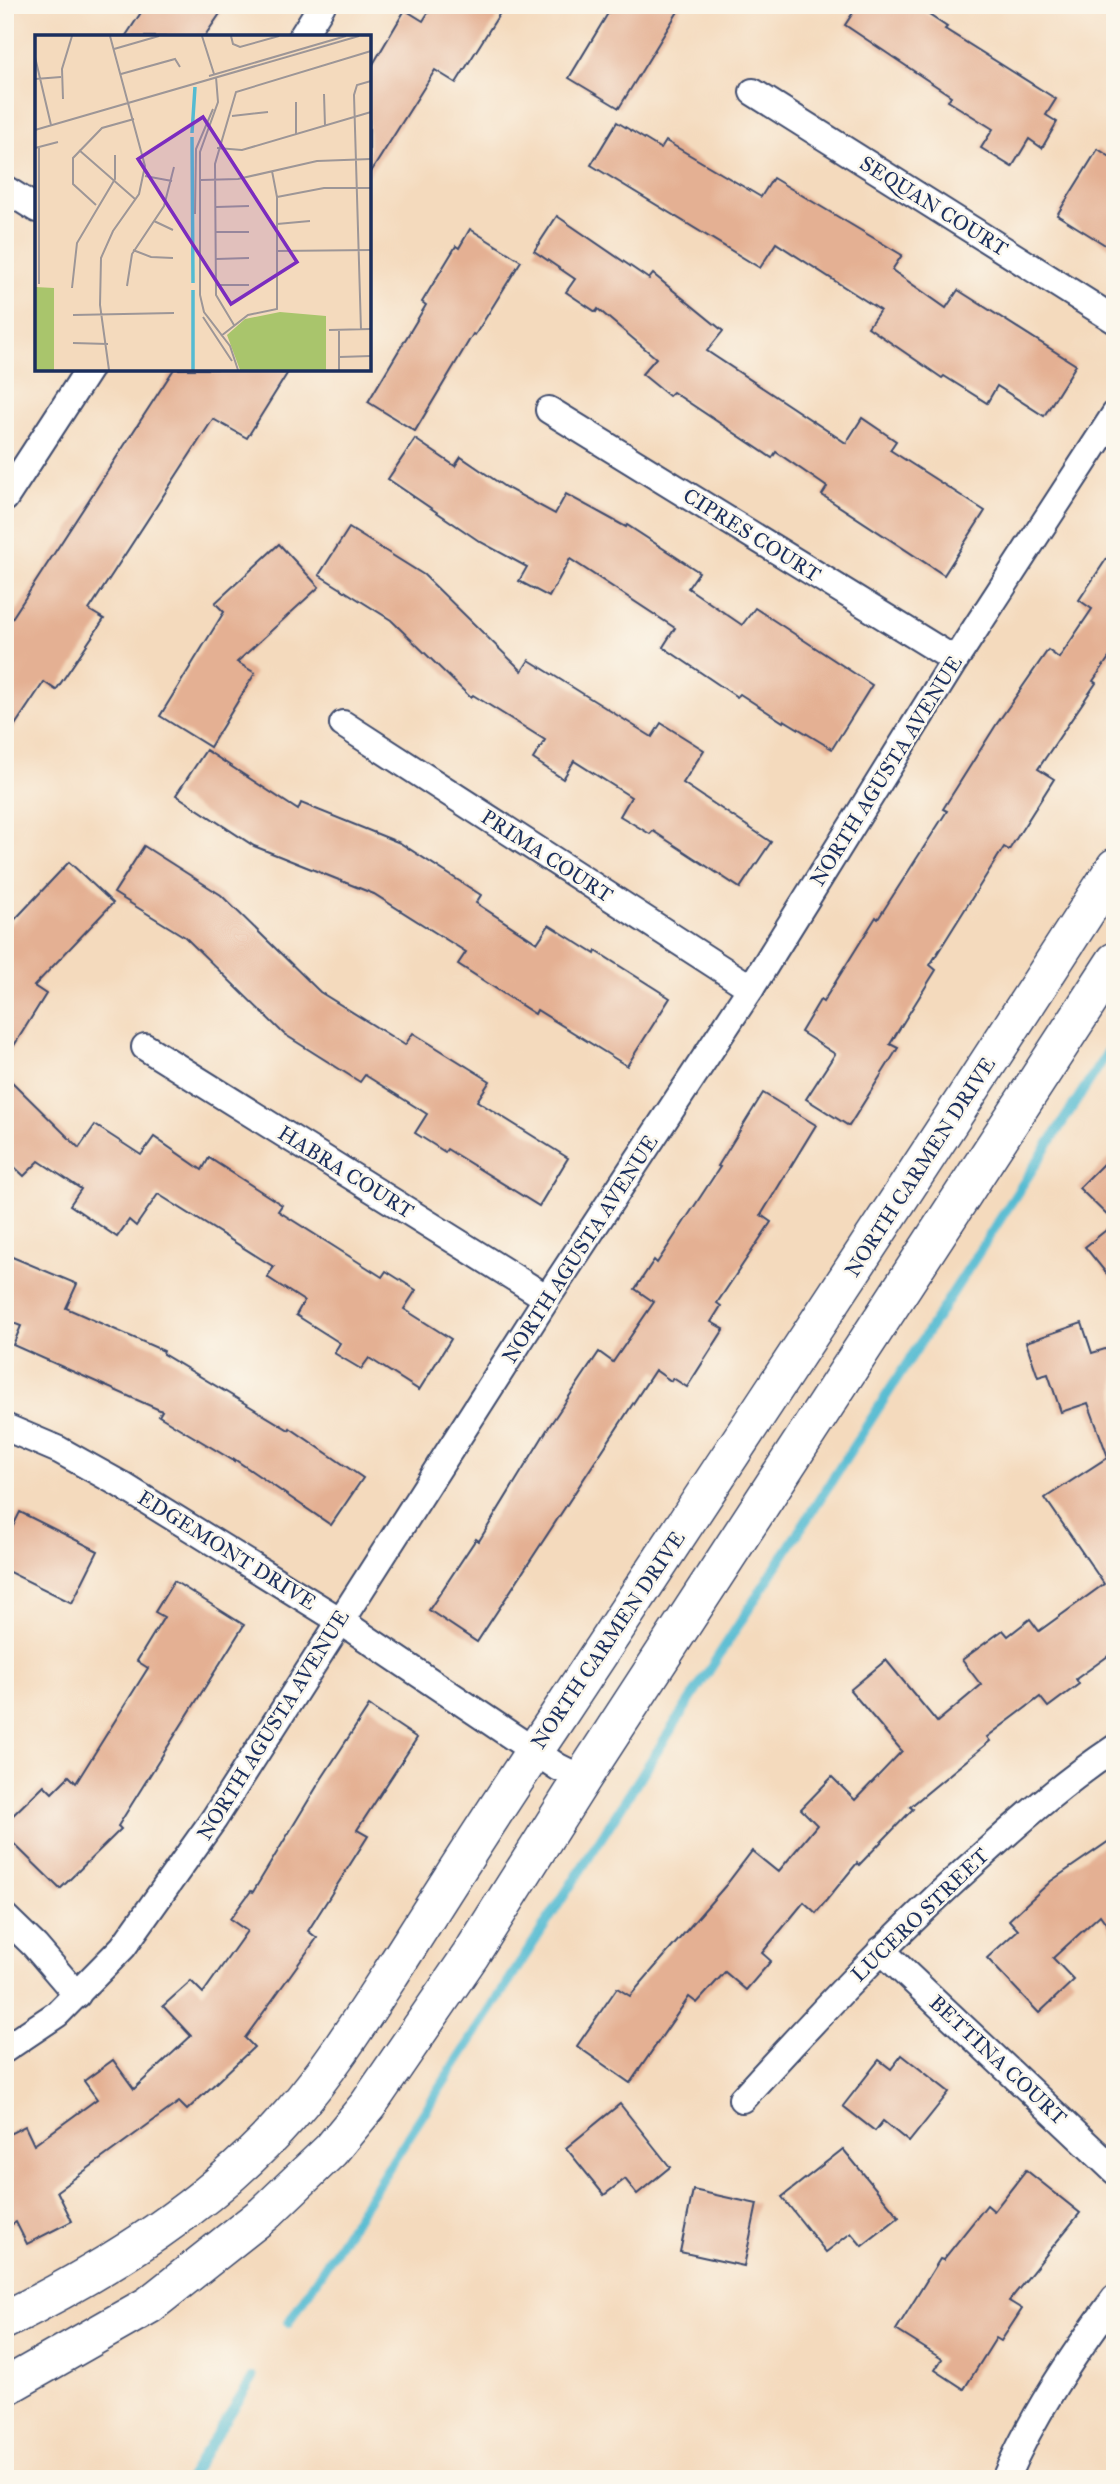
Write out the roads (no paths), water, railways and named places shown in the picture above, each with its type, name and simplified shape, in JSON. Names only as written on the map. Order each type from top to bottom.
[{"type":"main road","name":"NORTH CARMEN DRIVE","points":[[5,2320],[55,2295],[167,2224],[221,2184],[288,2117],[313,2086],[378,1992],[1115,867]]},
{"type":"main road","points":[[5,2387],[149,2305],[264,2214],[331,2150],[368,2105],[470,1956],[582,1779],[1115,961]]},
{"type":"street","points":[[303,35],[322,5]]},
{"type":"street","name":"SEQUAN COURT","points":[[753,92],[1115,320]]},
{"type":"street","points":[[5,189],[35,208]]},
{"type":"street","points":[[5,498],[88,371]]},
{"type":"street","name":"CIPRES COURT","points":[[550,410],[955,660]]},
{"type":"street","name":"NORTH AGUSTA AVENUE","points":[[5,2049],[57,2014],[123,1947],[214,1819],[547,1298],[751,988],[955,660],[1115,414]]},
{"type":"street","name":"PRIMA COURT","points":[[344,724],[751,988]]},
{"type":"street","name":"HABRA COURT","points":[[145,1047],[547,1298]]},
{"type":"street","name":"EDGEMONT DRIVE","points":[[5,1427],[59,1450],[120,1483],[339,1620],[534,1751],[582,1779]]},
{"type":"street","name":"LUCERO STREET","points":[[742,2099],[881,1950],[935,1897],[1044,1800],[1115,1748]]},
{"type":"street","points":[[5,1917],[35,1946],[77,1995]]},
{"type":"street","name":"BETTINA COURT","points":[[881,1950],[1115,2171]]},
{"type":"street","points":[[1005,2479],[1039,2410],[1115,2298]]},
{"type":"waterway","points":[[289,2322],[1115,1041]]},
{"type":"waterway","points":[[188,2479],[253,2378]]}]
